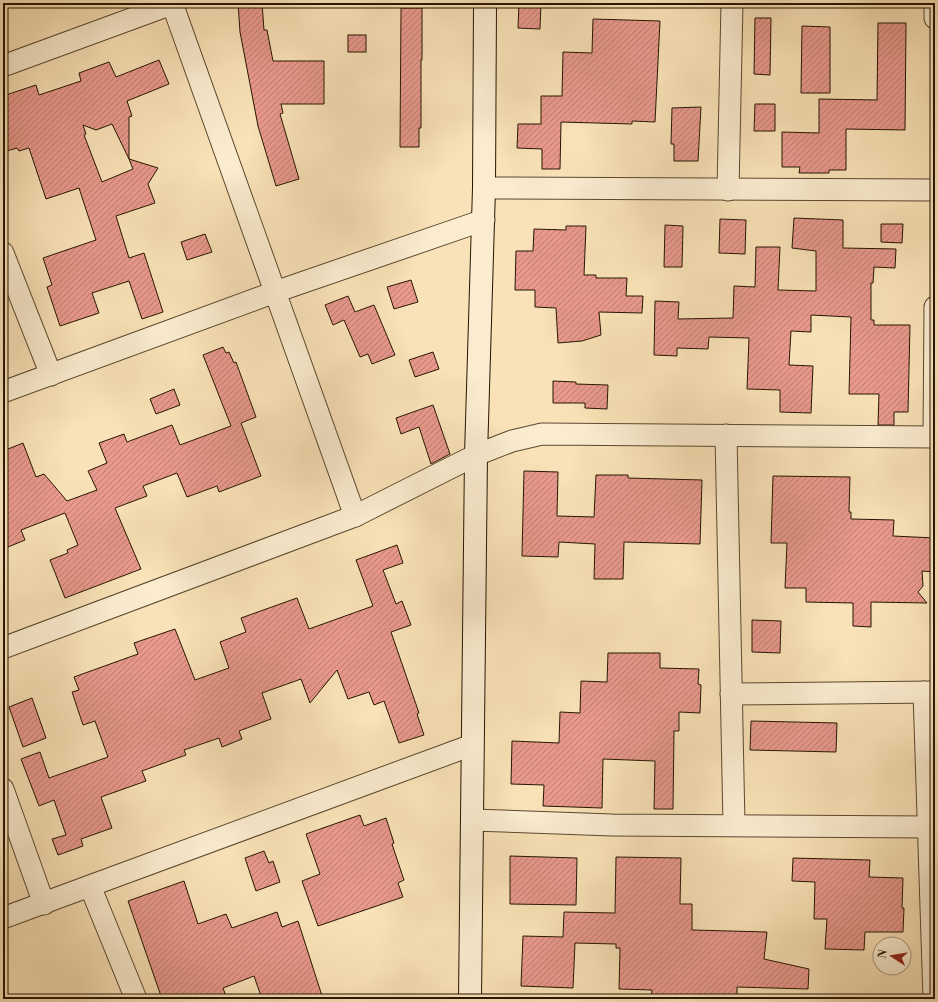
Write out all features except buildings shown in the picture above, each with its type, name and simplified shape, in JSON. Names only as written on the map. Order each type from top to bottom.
[{"type":"street","points":[[470,999],[476,455],[484,220],[486,3]]},
{"type":"street","points":[[728,190],[732,3]]},
{"type":"street","points":[[935,3],[935,18]]},
{"type":"street","points":[[3,66],[172,4],[355,516]]},
{"type":"street","points":[[484,188],[935,190]]},
{"type":"street","points":[[3,392],[275,292],[484,220]]},
{"type":"street","points":[[3,253],[50,374]]},
{"type":"street","points":[[4,644],[355,516],[476,455],[512,441],[542,434],[935,437],[935,307]]},
{"type":"street","points":[[726,435],[734,826]]},
{"type":"street","points":[[731,694],[930,692],[929,827],[934,999]]},
{"type":"street","points":[[3,918],[472,745]]},
{"type":"street","points":[[3,789],[44,904]]},
{"type":"street","points":[[472,820],[612,825],[929,827]]},
{"type":"street","points":[[90,886],[136,999]]}]
